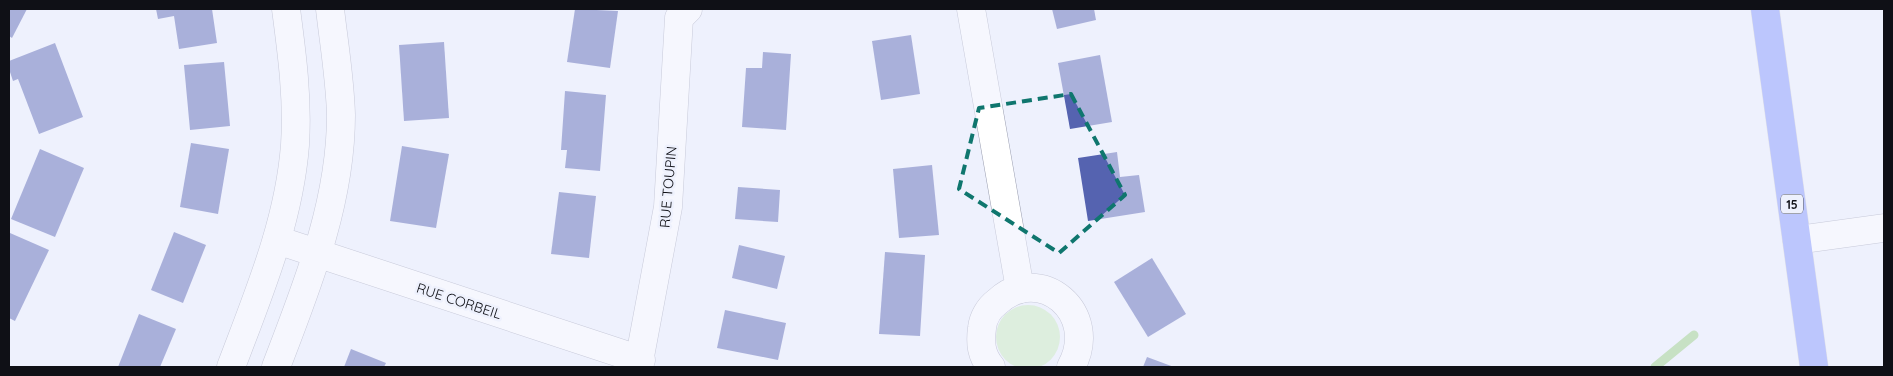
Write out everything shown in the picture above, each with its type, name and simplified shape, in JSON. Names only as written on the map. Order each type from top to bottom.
[{"type":"highway","name":"15","points":[[1765,9],[1814,367]]},
{"type":"street","points":[[231,367],[277,240],[293,165],[296,127],[294,70],[286,9]]},
{"type":"street","points":[[276,367],[317,253],[330,210],[340,130],[339,88],[330,9]]},
{"type":"street","name":"RUE TOUPIN","points":[[640,364],[668,207],[679,18],[688,9]]},
{"type":"street","points":[[971,9],[1020,289]]},
{"type":"street","points":[[1798,240],[1884,228]]},
{"type":"street","name":"RUE CORBEIL","points":[[277,240],[640,364]]},
{"type":"street","points":[[991,367],[984,359],[980,342],[982,322],[990,307],[1004,296],[1020,289],[1034,288],[1051,292],[1066,302],[1076,317],[1081,337],[1078,354],[1071,367]]},
{"type":"highlighted area","points":[[1071,94],[1125,195],[1059,253],[959,189],[979,108]]},
{"type":"green space","points":[[1028,305],[1040,307],[1051,314],[1058,325],[1060,337],[1058,349],[1051,360],[1040,367],[1028,369],[1016,367],[1005,360],[998,349],[996,337],[998,325],[1005,314],[1016,307]]},
{"type":"building","points":[[9,9],[27,9],[12,38],[9,36]]},
{"type":"building","points":[[156,9],[212,9],[217,43],[179,49],[174,16],[158,19]]},
{"type":"building","points":[[575,9],[618,11],[610,68],[567,62]]},
{"type":"building","points":[[1052,9],[1094,9],[1096,20],[1057,29]]},
{"type":"building","points":[[911,35],[920,94],[881,100],[872,41]]},
{"type":"building","points":[[444,42],[449,118],[404,121],[399,45]]},
{"type":"building","points":[[55,43],[83,117],[39,134],[18,79],[13,81],[9,69],[9,61]]},
{"type":"building","points":[[763,52],[791,54],[786,130],[742,127],[746,68],[762,68]]},
{"type":"building","points":[[1100,55],[1112,122],[1070,129],[1058,63]]},
{"type":"building","points":[[224,62],[230,126],[190,130],[184,65]]},
{"type":"building","points":[[565,91],[606,95],[600,171],[565,168],[567,150],[561,150]]},
{"type":"building","points":[[191,143],[229,149],[218,214],[180,207]]},
{"type":"building","points":[[402,146],[449,154],[436,228],[390,221]]},
{"type":"building","points":[[40,149],[84,168],[55,237],[11,219]]},
{"type":"building","points":[[1117,152],[1120,177],[1139,175],[1145,212],[1088,221],[1078,158]]},
{"type":"building","points":[[932,165],[939,235],[899,238],[893,169]]},
{"type":"building","points":[[738,187],[780,190],[778,222],[735,219]]},
{"type":"building","points":[[559,192],[596,196],[589,258],[551,254]]},
{"type":"building","points":[[174,232],[206,245],[183,303],[151,290]]},
{"type":"building","points":[[10,233],[49,250],[15,321],[9,318]]},
{"type":"building","points":[[739,245],[785,256],[777,289],[732,278]]},
{"type":"building","points":[[885,252],[925,255],[920,336],[879,334]]},
{"type":"building","points":[[1152,258],[1186,314],[1148,337],[1114,282]]},
{"type":"building","points":[[725,310],[786,323],[778,360],[717,348]]},
{"type":"building","points":[[139,314],[176,329],[160,367],[118,367]]},
{"type":"building","points":[[351,349],[386,363],[384,367],[344,367]]},
{"type":"building","points":[[1147,357],[1174,367],[1143,367]]},
{"type":"waterway","points":[[1655,367],[1694,335]]}]
